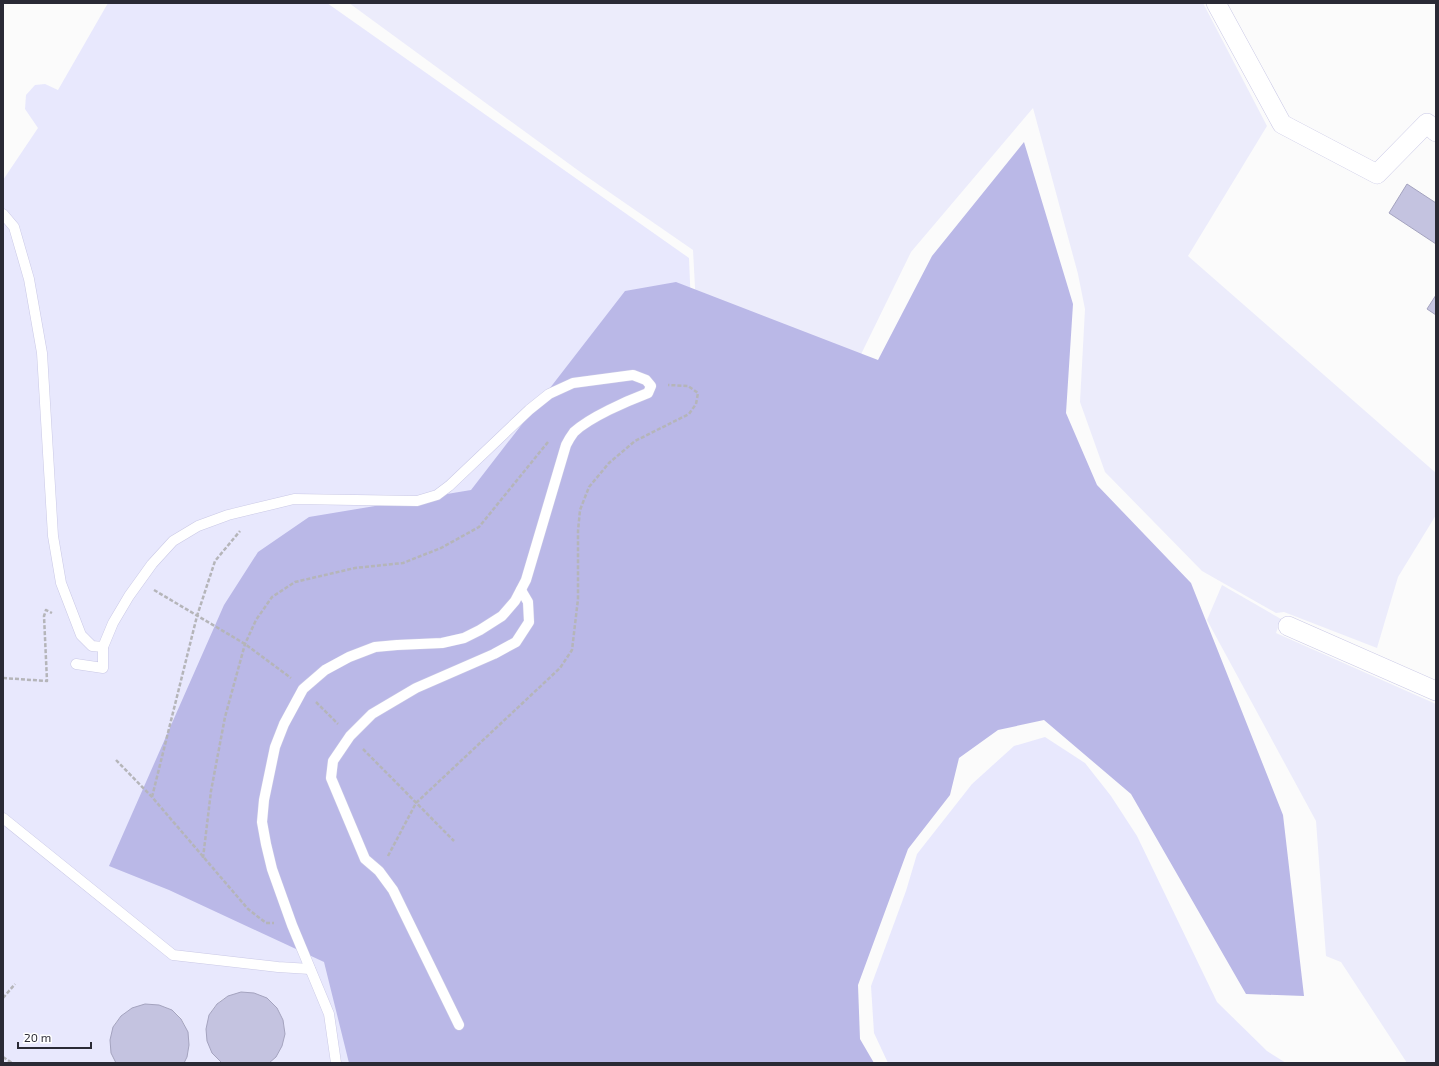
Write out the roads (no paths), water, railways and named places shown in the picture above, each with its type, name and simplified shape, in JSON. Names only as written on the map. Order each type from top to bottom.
[{"type":"street","points":[[1216,3],[1282,124],[1376,174],[1427,123],[1436,132]]},
{"type":"street","points":[[1288,626],[1436,691]]},
{"type":"lane","points":[[3,214],[14,227],[29,279],[42,353],[53,536],[61,584],[81,635],[92,646],[103,647]]},
{"type":"lane","points":[[76,664],[102,668],[103,647],[112,623],[139,582],[152,564],[173,541],[198,526],[228,515],[294,499],[417,501],[437,495],[449,486],[549,394],[573,383],[633,375],[646,380],[651,386],[648,393],[584,424],[573,434],[566,445],[526,580],[515,601],[502,616],[464,638],[442,642],[375,647],[349,657],[325,670],[303,689],[284,724],[275,747],[264,800],[262,822],[272,869],[292,925],[329,1014],[336,1063]]},
{"type":"lane","points":[[459,1026],[393,890],[379,871],[365,859],[331,778],[333,761],[350,736],[372,714],[416,688],[494,654],[516,642],[529,622],[528,602],[521,590]]},
{"type":"lane","points":[[3,818],[173,955],[310,969]]}]
